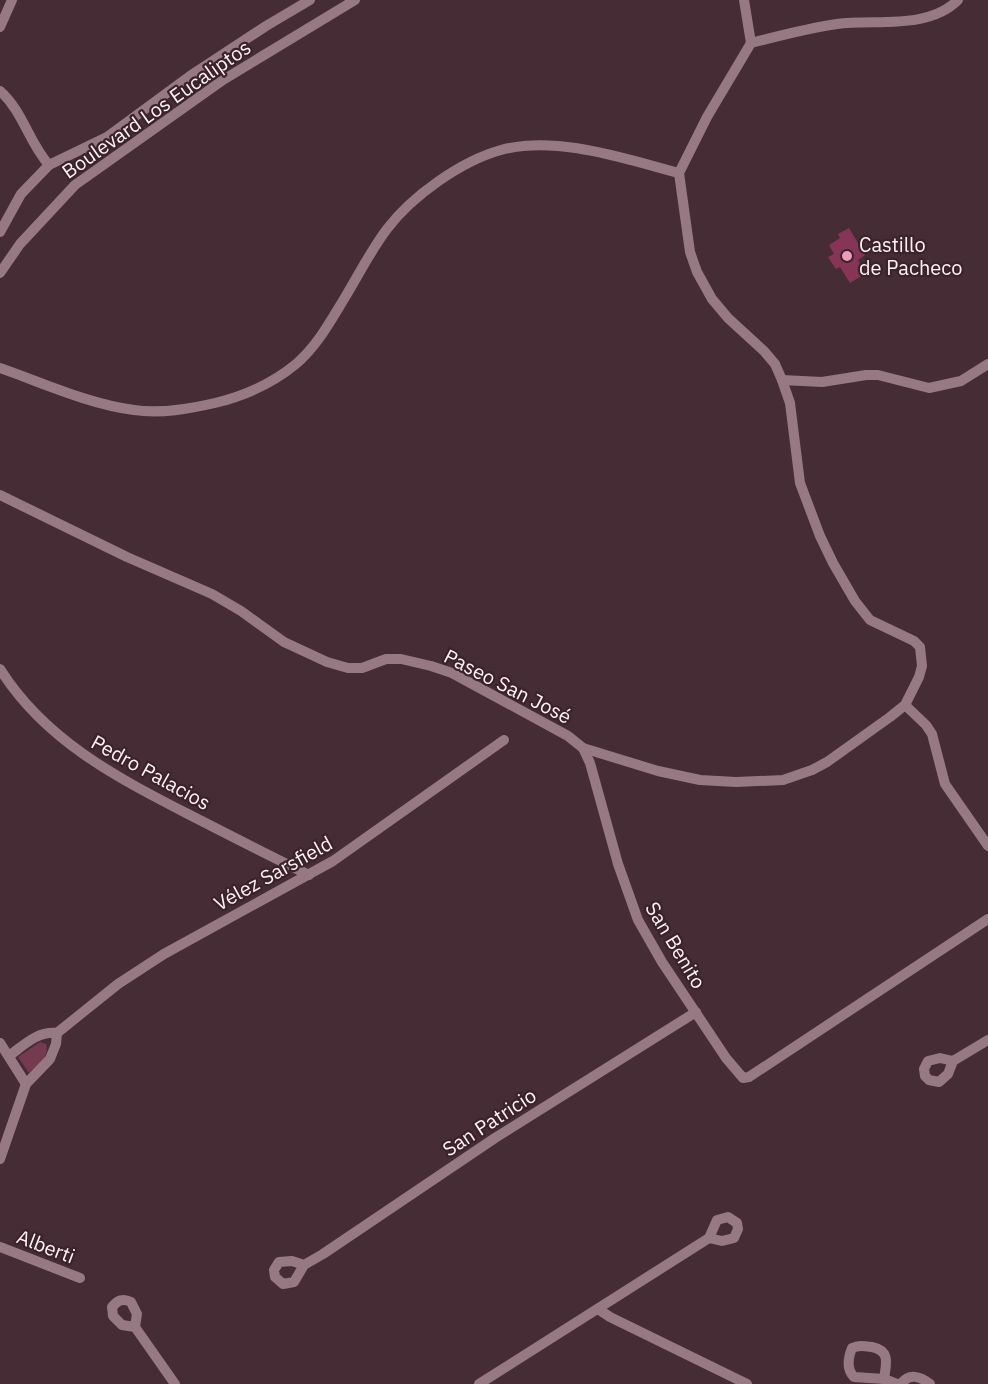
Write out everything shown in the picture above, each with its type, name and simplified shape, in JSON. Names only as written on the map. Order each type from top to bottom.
[{"type":"street","points":[[0,27],[12,0]]},
{"type":"street","name":"Boulevard Los Eucaliptos","points":[[0,232],[21,194],[49,165],[107,137],[190,76],[310,0]]},
{"type":"street","points":[[744,0],[751,43],[707,117],[679,173],[689,244],[697,272],[712,298],[728,318],[775,364],[790,403],[800,483],[819,536],[855,601],[870,620],[914,641],[920,647],[922,666],[905,705],[927,725],[932,734],[945,784],[988,846]]},
{"type":"street","points":[[751,43],[838,24],[924,18],[951,7],[958,0]]},
{"type":"street","name":"Boulevard Los Eucaliptos","points":[[0,273],[20,244],[75,184],[223,80],[348,1]]},
{"type":"street","points":[[0,91],[12,105],[29,131],[39,154],[49,165]]},
{"type":"street","points":[[0,368],[100,402],[135,410],[164,411],[192,408],[230,399],[273,381],[297,363],[320,338],[387,228],[418,196],[477,159],[501,150],[544,146],[595,151],[679,173]]},
{"type":"street","points":[[782,380],[822,382],[878,375],[929,388],[961,381],[988,364]]},
{"type":"street","name":"Paseo San José","points":[[0,495],[127,557],[212,594],[242,611],[284,642],[327,662],[348,668],[362,668],[386,659],[401,659],[431,666],[452,673],[568,736],[583,748],[658,771],[700,780],[736,782],[783,780],[803,774],[827,762],[905,705]]},
{"type":"street","name":"Pedro Palacios","points":[[0,669],[5,687],[86,757],[160,800],[309,875]]},
{"type":"street","name":"Vélez Sarsfield","points":[[9,1056],[36,1036],[48,1032],[57,1033],[118,984],[156,959],[309,875],[374,833],[504,740]]},
{"type":"street","name":"San Benito","points":[[583,748],[590,764],[633,911],[643,931],[726,1058],[742,1078],[748,1077],[988,919]]},
{"type":"street","name":"San Patricio","points":[[304,1265],[495,1138],[696,1012]]},
{"type":"street","points":[[0,1159],[26,1084],[50,1059],[56,1044],[57,1033]]},
{"type":"street","points":[[953,1061],[988,1040]]},
{"type":"street","points":[[0,1043],[26,1084]]},
{"type":"street","points":[[479,1384],[709,1238]]},
{"type":"street","name":"Alberti","points":[[0,1247],[80,1278]]},
{"type":"street","points":[[598,1309],[747,1384]]},
{"type":"street","points":[[135,1327],[175,1384]]},
{"type":"street","points":[[884,1379],[886,1356],[880,1349],[857,1346],[852,1348],[848,1366],[849,1372],[856,1381],[884,1379],[899,1384],[905,1378],[913,1376],[930,1384]]},
{"type":"shaded area","points":[[40,1042],[46,1044],[45,1057],[29,1073],[18,1057]]},
{"type":"building","name":"Castillo de Pacheco","points":[[849,228],[865,255],[858,260],[866,273],[850,283],[840,267],[836,269],[828,257],[834,254],[829,245],[840,238],[838,234]]},
{"type":"place","name":"Castillo de Pacheco","points":[[847,256]]}]
